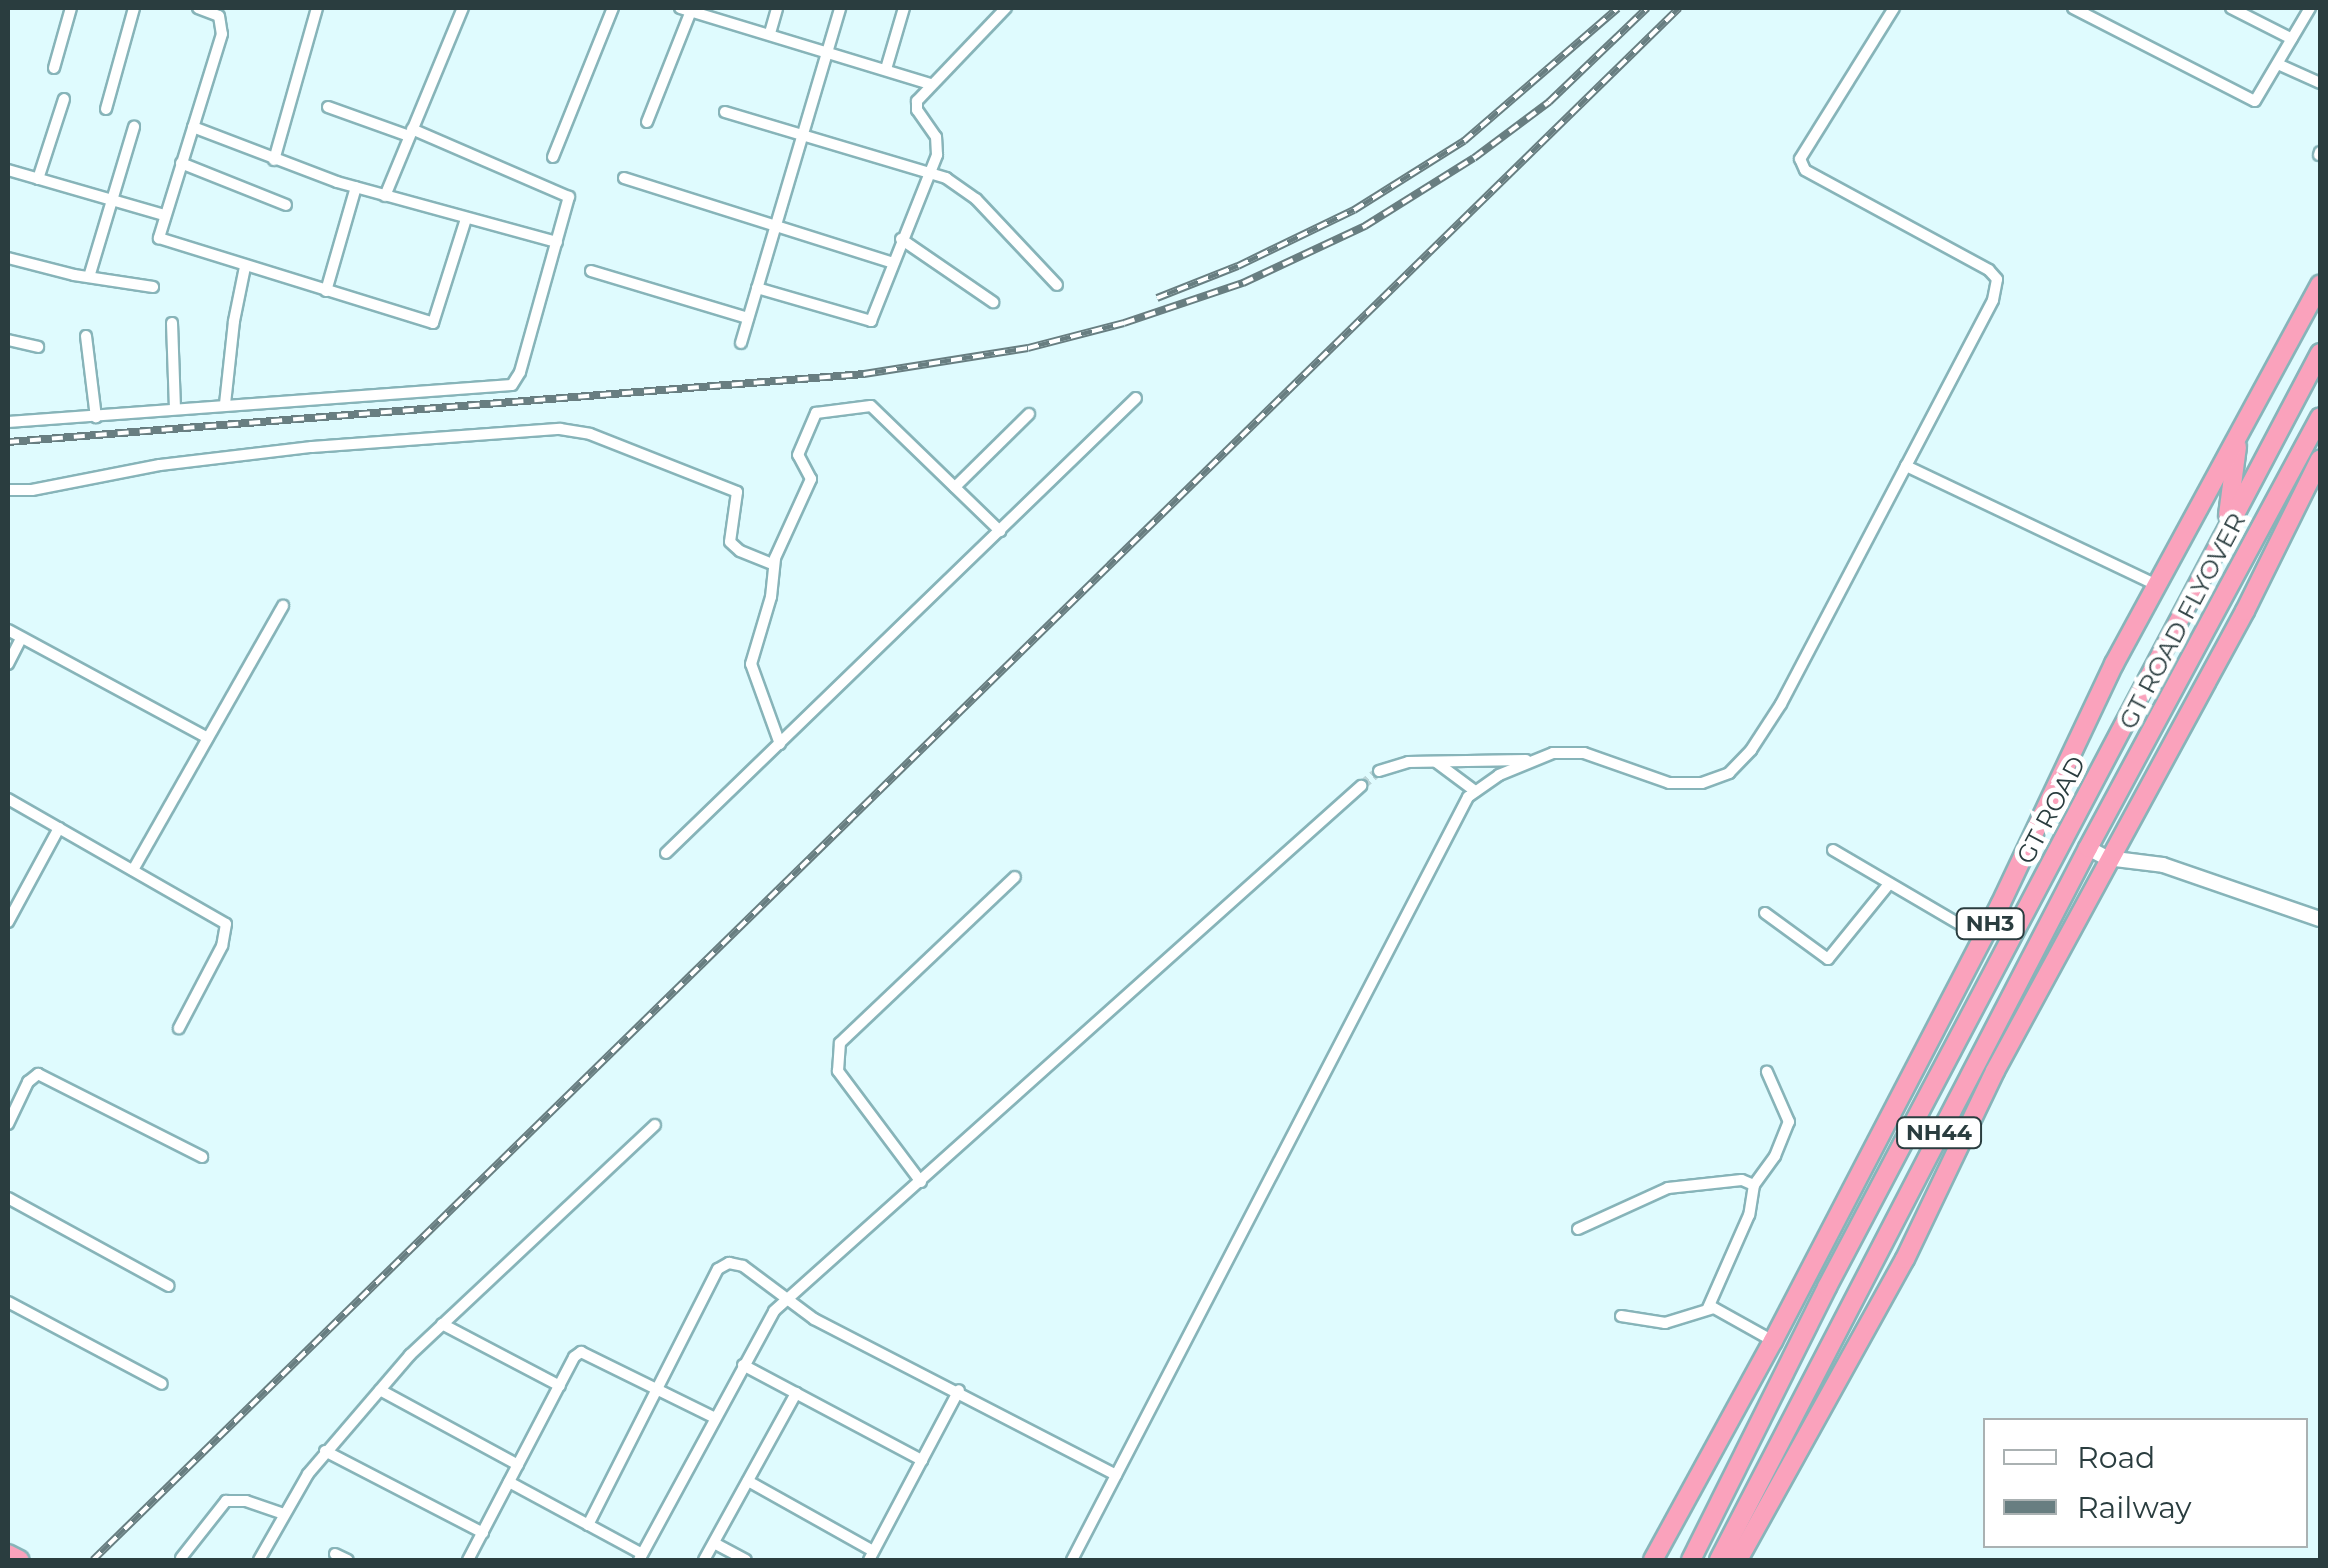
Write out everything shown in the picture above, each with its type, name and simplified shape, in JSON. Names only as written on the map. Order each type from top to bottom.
[{"type":"highway","name":"NH3","points":[[1652,1560],[1773,1341],[1982,938],[2114,664],[2320,284]]},
{"type":"highway","name":"GT ROAD FLYOVER","points":[[2227,526],[2320,353]]},
{"type":"highway","name":"GT ROAD FLYOVER","points":[[2088,848],[2320,419]]},
{"type":"highway","points":[[2227,526],[2239,433]]},
{"type":"highway","name":"NH3","points":[[1727,1558],[1788,1471],[1905,1259],[1995,1071],[2107,858],[2245,611],[2320,459]]},
{"type":"highway","name":"GT ROAD","points":[[1805,1329],[2227,526]]},
{"type":"highway","name":"GT ROAD","points":[[1791,1417],[2088,848]]},
{"type":"highway","points":[[1773,1341],[1805,1329]]},
{"type":"highway","name":"NH44","points":[[1690,1560],[1805,1329]]},
{"type":"highway","points":[[1788,1471],[1791,1417]]},
{"type":"highway","name":"NH44","points":[[1727,1558],[1791,1417]]},
{"type":"highway","points":[[8,1554],[20,1560]]},
{"type":"street","points":[[54,68],[71,8]]},
{"type":"street","points":[[106,109],[134,8]]},
{"type":"street","points":[[198,8],[219,16],[222,27],[159,238],[434,323],[466,219]]},
{"type":"street","points":[[274,160],[318,8]]},
{"type":"street","points":[[385,196],[462,8]]},
{"type":"street","points":[[553,158],[612,8]]},
{"type":"street","points":[[770,33],[777,8]]},
{"type":"street","points":[[741,343],[840,8]]},
{"type":"street","points":[[886,69],[904,8]]},
{"type":"street","points":[[757,288],[871,321],[931,171],[936,136],[916,106],[930,84],[1006,8]]},
{"type":"street","points":[[1072,1560],[1454,820],[1476,791],[1530,760],[1553,753],[1584,754],[1669,783],[1717,780],[1751,750],[1780,704],[1993,300],[1997,279],[1989,270],[1805,170],[1800,159],[1894,8]]},
{"type":"street","points":[[2073,8],[2250,100],[2259,99],[2310,8]]},
{"type":"street","points":[[2231,8],[2292,39]]},
{"type":"street","points":[[647,122],[686,9],[930,84]]},
{"type":"street","points":[[2280,65],[2320,83]]},
{"type":"street","points":[[38,179],[64,99]]},
{"type":"street","points":[[8,422],[512,385],[520,372],[570,202],[567,194],[411,132],[328,107]]},
{"type":"street","points":[[725,112],[931,171],[976,200],[1057,285]]},
{"type":"street","points":[[89,277],[134,127]]},
{"type":"street","points":[[193,127],[274,160],[385,196],[557,242]]},
{"type":"street","points":[[181,163],[286,205]]},
{"type":"street","points":[[8,170],[164,215]]},
{"type":"street","points":[[624,178],[892,262]]},
{"type":"street","points":[[326,291],[356,186]]},
{"type":"street","points":[[901,239],[994,302]]},
{"type":"street","points":[[8,258],[153,287]]},
{"type":"street","points":[[225,404],[234,320],[245,267]]},
{"type":"street","points":[[591,271],[748,318]]},
{"type":"street","points":[[172,323],[175,407]]},
{"type":"street","points":[[86,336],[96,417]]},
{"type":"street","points":[[8,340],[38,347]]},
{"type":"street","points":[[666,852],[1136,398]]},
{"type":"street","points":[[780,744],[751,664],[771,597],[773,564],[809,488],[811,474],[798,455],[811,418],[822,410],[871,406],[1000,531]]},
{"type":"street","points":[[955,487],[1029,414]]},
{"type":"street","points":[[8,490],[32,490],[160,465],[312,447],[574,430],[738,492],[730,542],[740,551],[773,564]]},
{"type":"street","points":[[1906,466],[2158,586]]},
{"type":"street","points":[[133,870],[284,606]]},
{"type":"street","points":[[8,630],[208,738]]},
{"type":"street","points":[[8,664],[21,638]]},
{"type":"street","points":[[1378,771],[1408,762],[1530,760]]},
{"type":"street","points":[[1436,762],[1476,791]]},
{"type":"street","points":[[510,1482],[640,1557],[759,1333],[786,1299],[1361,786]]},
{"type":"street","points":[[8,800],[226,924],[226,939],[179,1028]]},
{"type":"street","points":[[8,922],[59,828]]},
{"type":"street","points":[[2088,848],[2107,858],[2163,866],[2320,919]]},
{"type":"street","points":[[1833,850],[1982,938]]},
{"type":"street","points":[[921,1182],[838,1072],[840,1043],[1015,877]]},
{"type":"street","points":[[1765,913],[1828,960],[1889,884]]},
{"type":"street","points":[[1708,1308],[1749,1215],[1754,1185],[1775,1156],[1789,1122],[1766,1072]]},
{"type":"street","points":[[8,1124],[28,1082],[38,1074],[202,1157]]},
{"type":"street","points":[[259,1560],[325,1451],[380,1390],[442,1324],[655,1125]]},
{"type":"street","points":[[1578,1229],[1668,1188],[1742,1180],[1754,1185]]},
{"type":"street","points":[[8,1198],[169,1286]]},
{"type":"street","points":[[588,1525],[722,1266],[743,1266],[814,1319],[959,1390],[1116,1475]]},
{"type":"street","points":[[8,1302],[162,1384]]},
{"type":"street","points":[[1621,1316],[1665,1323],[1687,1320],[1708,1308],[1718,1309],[1773,1341]]},
{"type":"street","points":[[442,1324],[560,1386]]},
{"type":"street","points":[[468,1560],[581,1352],[714,1418]]},
{"type":"street","points":[[743,1365],[922,1460]]},
{"type":"street","points":[[380,1390],[518,1465]]},
{"type":"street","points":[[748,1481],[871,1556],[959,1390]]},
{"type":"street","points":[[704,1560],[796,1393]]},
{"type":"street","points":[[325,1451],[482,1532]]},
{"type":"street","points":[[180,1558],[226,1500],[246,1501],[284,1514]]},
{"type":"street","points":[[714,1543],[746,1560]]},
{"type":"street","points":[[335,1554],[348,1560]]},
{"type":"tunnel","points":[[1361,786],[1379,771]]},
{"type":"railway","points":[[1157,298],[1238,266],[1354,210],[1464,141],[1618,8]]},
{"type":"railway","points":[[8,442],[864,374],[1028,348],[1124,323],[1243,283],[1365,226],[1474,158],[1549,102],[1647,8]]},
{"type":"railway","points":[[93,1560],[1679,8]]}]
